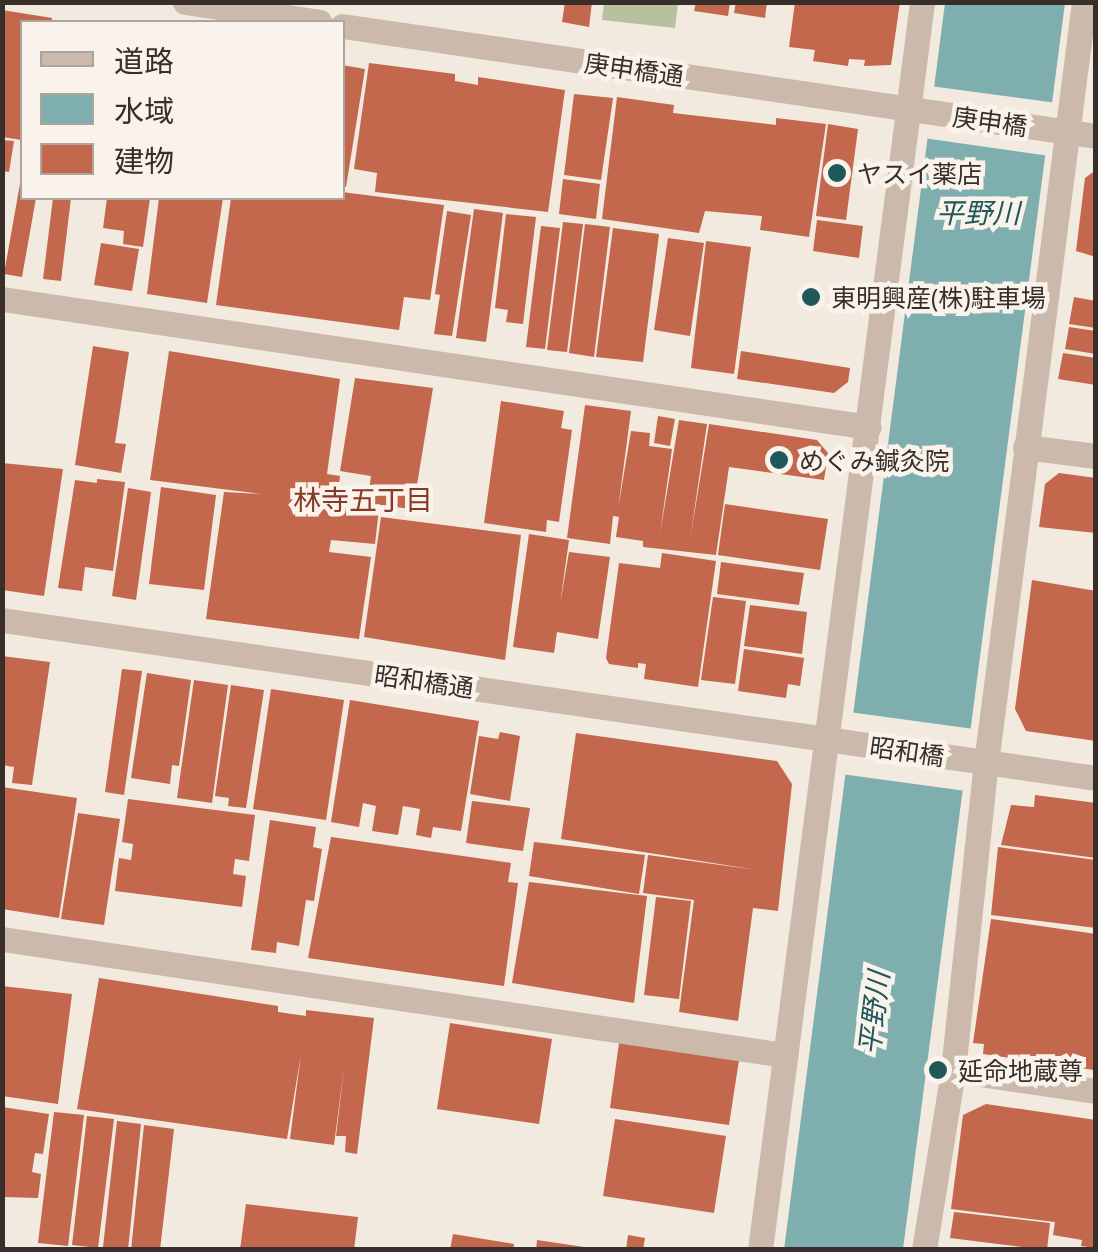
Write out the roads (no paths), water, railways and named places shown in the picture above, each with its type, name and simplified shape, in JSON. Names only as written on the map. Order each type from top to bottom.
[{"type":"street","points":[[185,2],[306,20]]},
{"type":"street","points":[[760,1250],[835,741],[869,426],[917,110],[922,2]]},
{"type":"street","points":[[924,1250],[953,1070],[978,761],[1026,447],[1060,131],[1084,2]]},
{"type":"street","name":"庚申橋通","points":[[345,26],[917,110]]},
{"type":"street","name":"庚申橋","points":[[917,110],[1060,131]]},
{"type":"street","points":[[1060,131],[1096,136]]},
{"type":"street","points":[[2,299],[869,426]]},
{"type":"street","points":[[1026,447],[1096,456]]},
{"type":"street","name":"昭和橋通","points":[[2,620],[835,741]]},
{"type":"street","name":"昭和橋","points":[[835,741],[978,761]]},
{"type":"street","points":[[978,761],[1096,778]]},
{"type":"street","points":[[2,939],[786,1054]]},
{"type":"street","points":[[953,1070],[1096,1091]]},
{"type":"water","name":"平野川","points":[[945,3],[1065,3],[903,1249],[784,1250]]},
{"type":"place","name":"ヤスイ薬店","points":[[837,173]]},
{"type":"place","name":"東明興産(株)駐車場","points":[[811,297]]},
{"type":"place","name":"めぐみ鍼灸院","points":[[779,460]]},
{"type":"place","name":"延命地蔵尊","points":[[938,1070]]},
{"type":"district","name":"林寺五丁目","points":[[363,499]]}]
